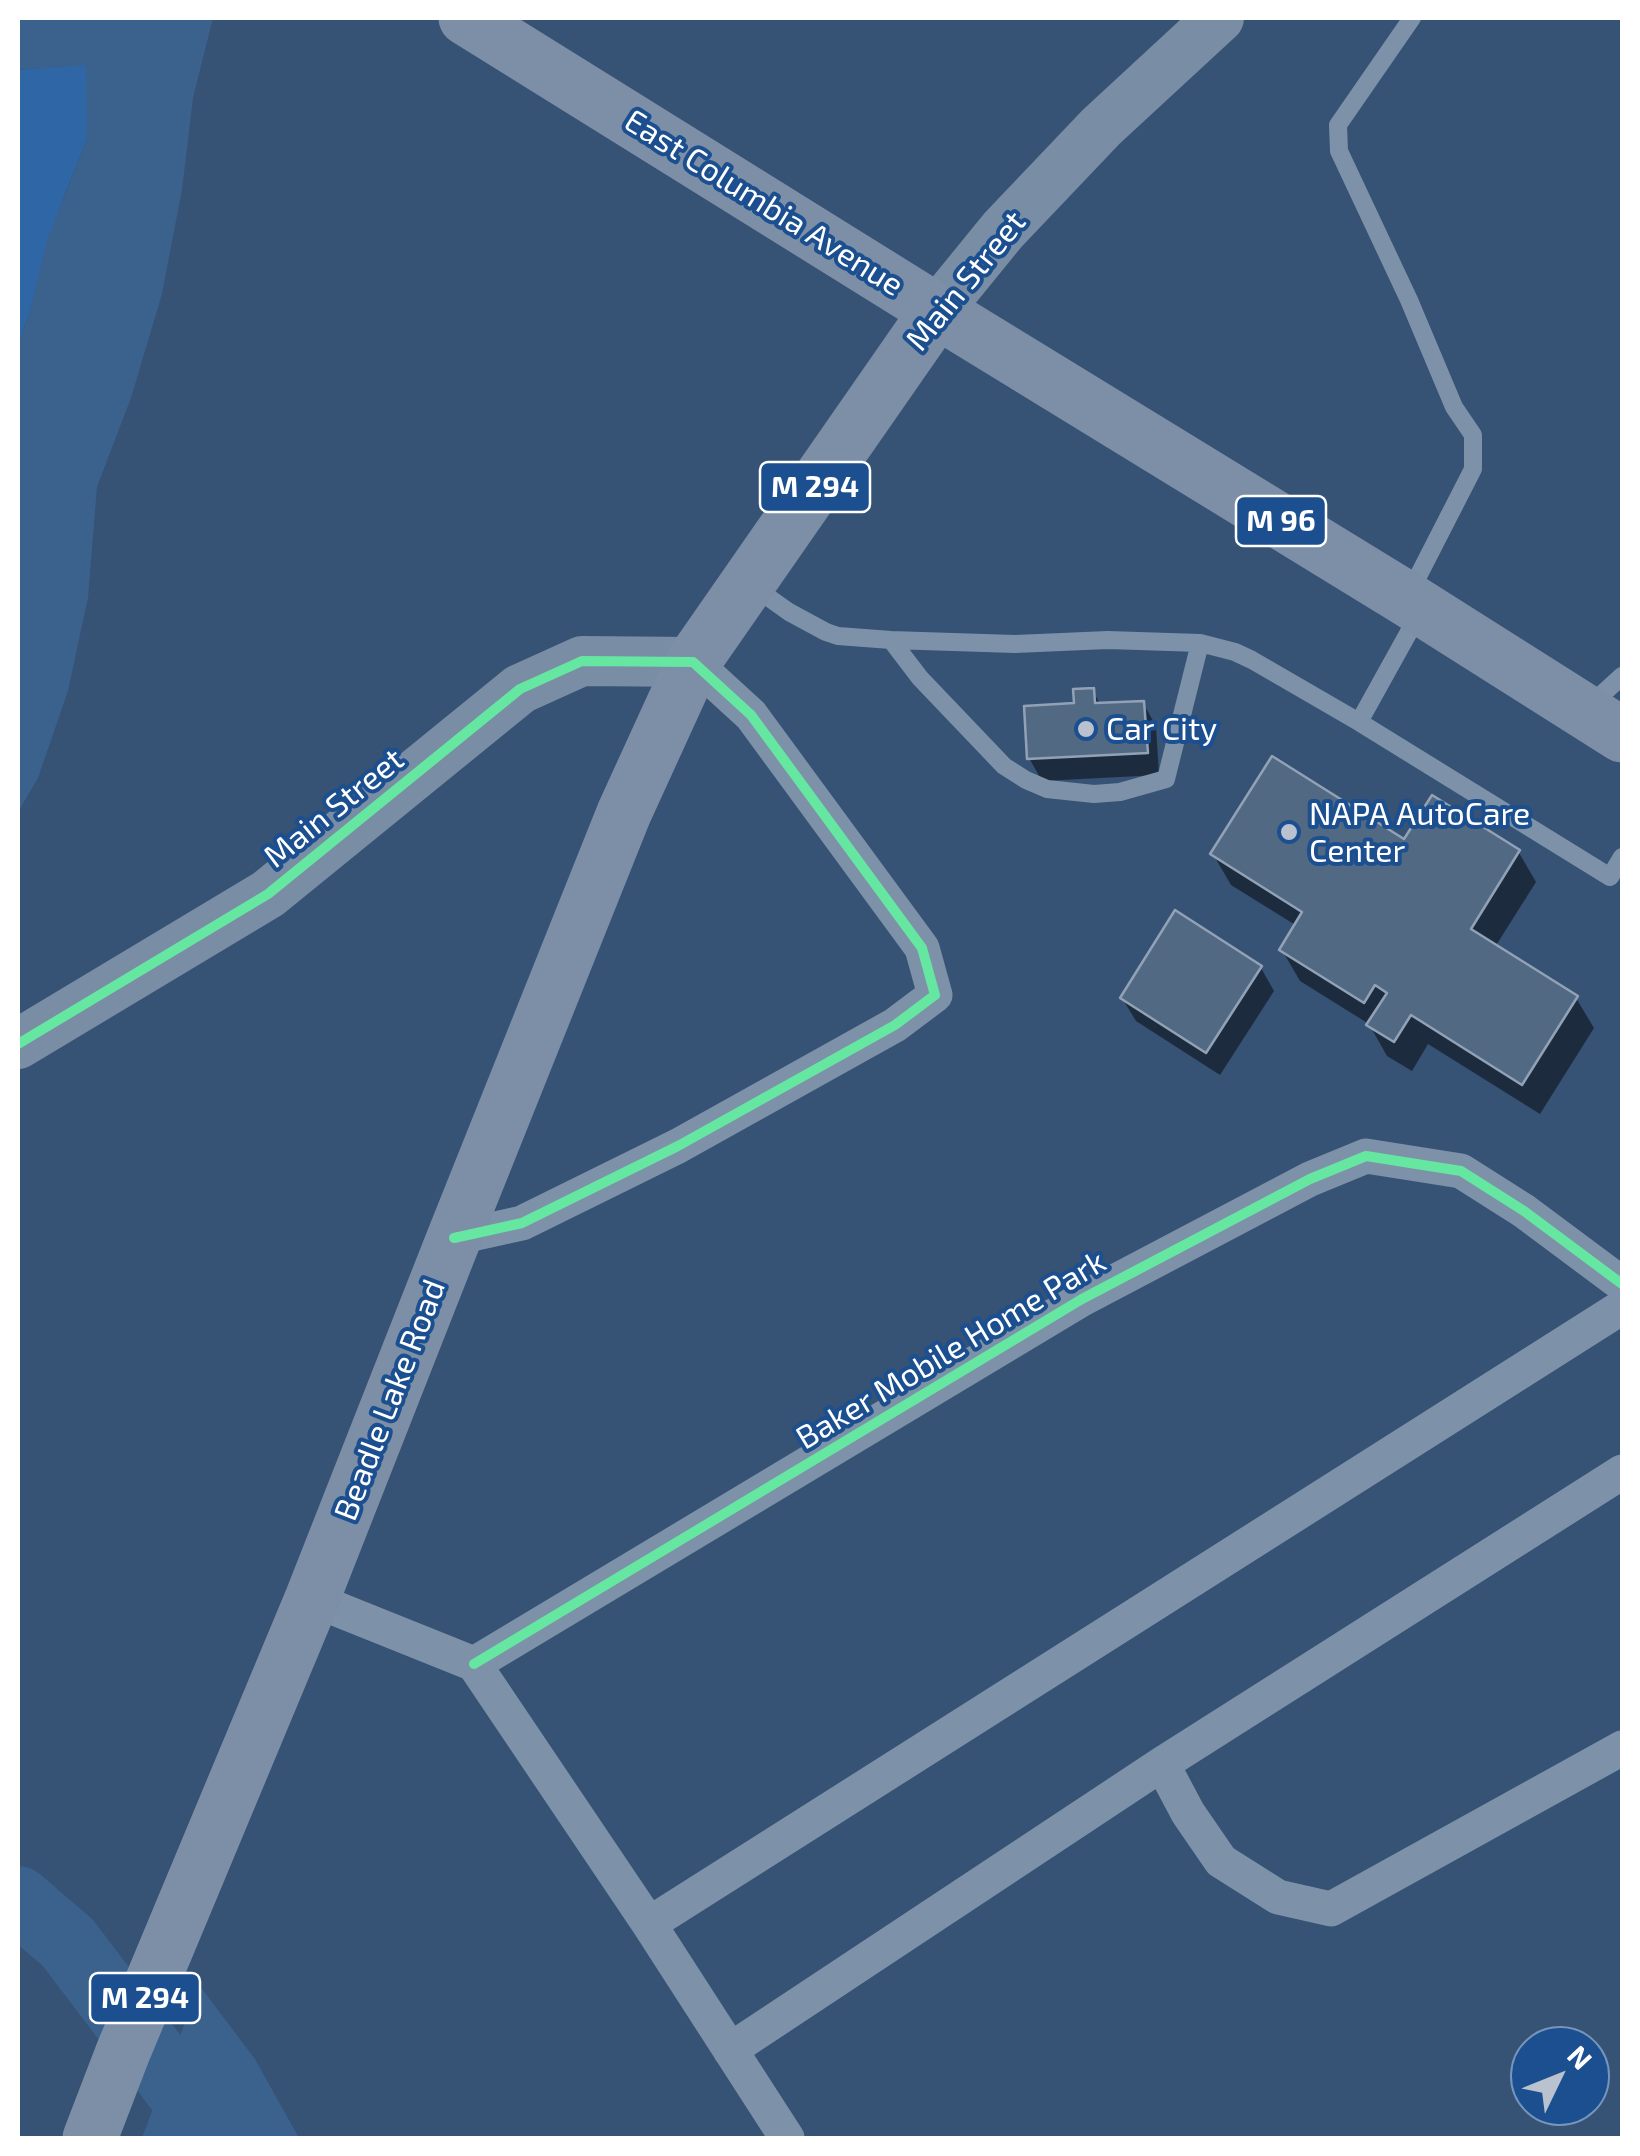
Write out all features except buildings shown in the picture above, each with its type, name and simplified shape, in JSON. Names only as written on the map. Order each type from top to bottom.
[{"type":"main road","name":"East Columbia Avenue","points":[[466,18],[1415,604],[1610,707]]},
{"type":"main road","name":"Main Street","points":[[693,662],[936,311]]},
{"type":"main road","name":"Beadle Lake Road","points":[[90,2137],[312,1599],[624,813],[693,662]]},
{"type":"street","name":"Main Street","points":[[936,311],[1003,230],[1089,140],[1218,18]]},
{"type":"street","name":"Main Street","points":[[18,1044],[268,894],[520,689],[582,661],[693,662]]},
{"type":"street","points":[[454,1238],[522,1223],[678,1146],[895,1025],[935,995],[922,948],[751,715],[693,662]]},
{"type":"street","name":"Baker Mobile Home Park","points":[[474,1664],[1082,1299],[1310,1179],[1366,1156],[1462,1171],[1524,1211],[1622,1284]]},
{"type":"street","points":[[649,1924],[1622,1308]]},
{"type":"street","points":[[730,2050],[1162,1764],[1622,1472]]},
{"type":"street","points":[[312,1599],[474,1664],[787,2138]]},
{"type":"street","points":[[1162,1764],[1221,1861],[1278,1897],[1331,1909],[1622,1748]]},
{"type":"lane","points":[[1359,722],[1473,469],[1473,435],[1454,407],[1339,151],[1338,125],[1412,18]]},
{"type":"lane","points":[[748,583],[789,612],[838,636],[1015,644],[1108,640],[1200,643],[1235,652],[1359,722],[1616,882],[1622,856]]},
{"type":"lane","points":[[891,640],[945,707],[1004,766],[1047,788],[1094,794],[1120,792],[1166,779],[1200,643]]},
{"type":"shaded area","points":[[18,18],[213,18],[193,98],[182,190],[162,294],[131,398],[97,487],[88,598],[68,691],[38,778],[18,812],[18,346],[47,240],[87,139],[86,65],[18,70]]},
{"type":"shaded area","points":[[87,64],[87,139],[63,199],[18,346],[18,70]]},
{"type":"shaded area","points":[[199,1985],[255,2059],[299,2138],[142,2138]]},
{"type":"waterway","points":[[18,1900],[68,1943],[216,2138]]},
{"type":"cycle path","points":[[18,1044],[268,894],[520,689],[582,661],[693,662],[751,715],[922,948],[935,995],[895,1025],[678,1146],[522,1223],[454,1238]]},
{"type":"cycle path","points":[[474,1664],[1082,1299],[1310,1179],[1366,1156],[1461,1171],[1524,1211],[1622,1284]]},
{"type":"place","name":"Car City","points":[[1086,729]]},
{"type":"place","name":"NAPA AutoCare Center","points":[[1289,832]]}]
